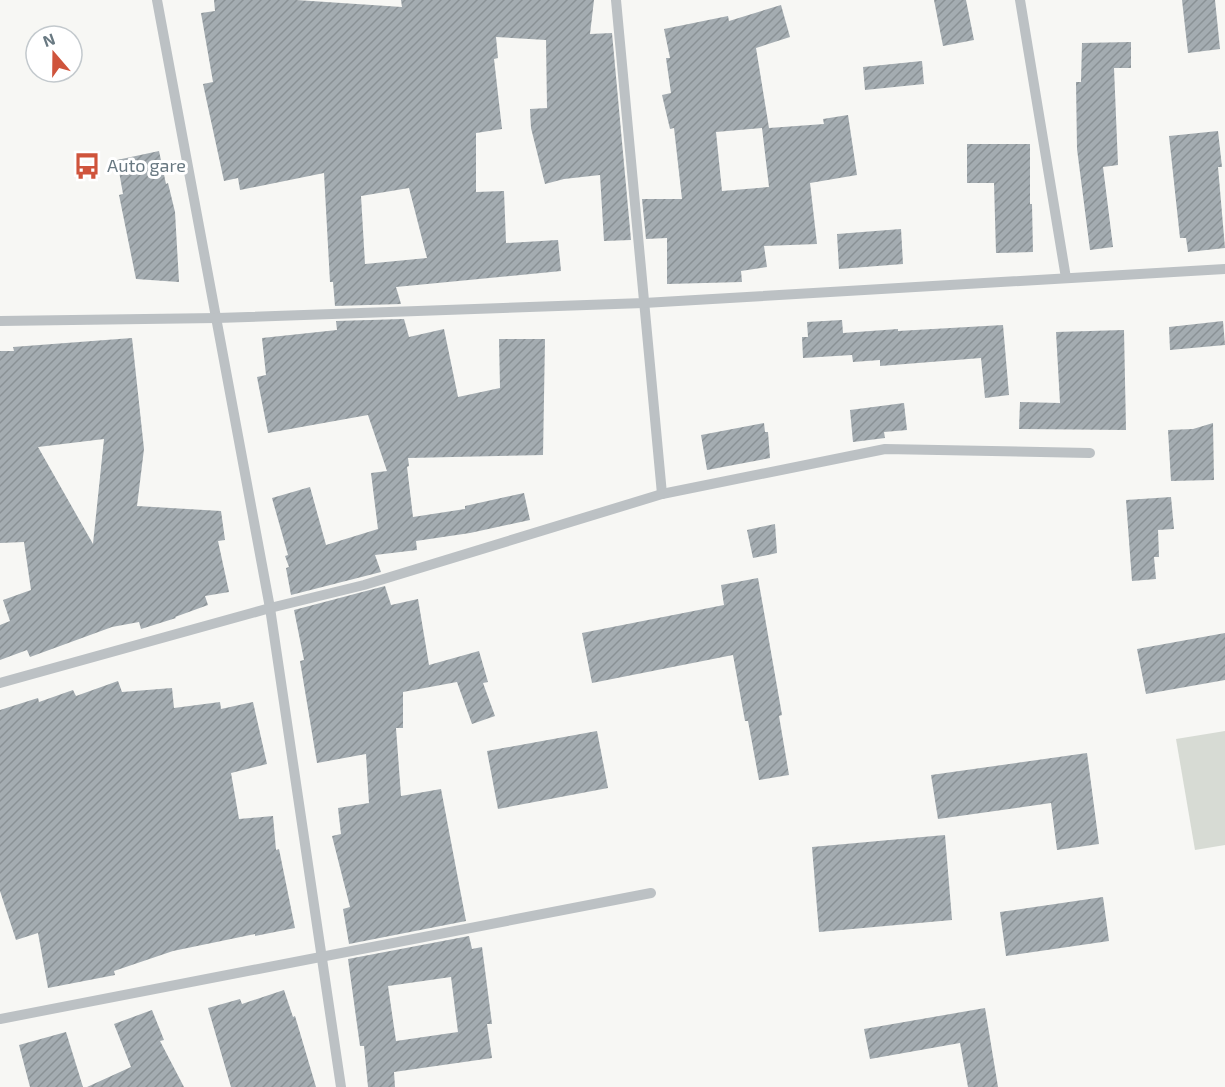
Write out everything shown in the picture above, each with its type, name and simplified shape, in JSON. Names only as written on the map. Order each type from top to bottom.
[{"type":"street","points":[[157,0],[270,609],[341,1087]]},
{"type":"street","points":[[616,0],[662,494]]},
{"type":"street","points":[[1020,0],[1066,278]]},
{"type":"street","points":[[0,321],[217,318],[644,303],[1225,269]]},
{"type":"street","points":[[0,683],[364,585],[662,494],[885,449],[1090,453]]},
{"type":"street","points":[[0,1019],[651,893]]},
{"type":"shaded area","points":[[1225,731],[1225,845],[1195,850],[1176,739]]},
{"type":"building","points":[[214,0],[296,0],[402,7],[401,0],[594,0],[590,34],[612,33],[631,240],[604,241],[600,175],[564,179],[545,184],[531,128],[530,109],[547,108],[546,40],[496,37],[498,58],[494,59],[502,129],[476,133],[476,192],[504,191],[506,243],[558,240],[561,271],[396,287],[401,304],[335,306],[333,282],[330,282],[324,173],[240,190],[238,178],[224,181],[203,84],[213,82],[201,13],[215,11]],"holes":[[[409,188],[427,258],[365,264],[361,196]]]},
{"type":"building","points":[[934,0],[966,0],[974,40],[943,46]]},
{"type":"building","points":[[1182,0],[1215,0],[1220,49],[1188,53]]},
{"type":"building","points":[[781,5],[790,37],[756,48],[769,128],[824,124],[823,119],[848,115],[857,175],[810,183],[817,244],[764,246],[767,267],[741,271],[742,282],[667,284],[667,238],[646,239],[642,199],[682,199],[674,128],[670,129],[662,95],[671,93],[666,58],[670,58],[664,29],[728,16],[729,21]],"holes":[[[762,128],[769,187],[722,191],[716,132]]]},
{"type":"building","points":[[1131,42],[1131,68],[1114,68],[1118,165],[1103,167],[1113,247],[1090,250],[1077,149],[1076,82],[1081,82],[1082,43]]},
{"type":"building","points":[[922,61],[924,84],[865,90],[863,67]]},
{"type":"building","points":[[1218,131],[1222,167],[1218,167],[1225,248],[1188,252],[1186,238],[1180,238],[1169,136]]},
{"type":"building","points":[[967,144],[1030,144],[1033,252],[996,253],[994,183],[967,183]]},
{"type":"building","points":[[159,151],[175,212],[179,282],[136,279],[119,195],[123,194],[117,160]]},
{"type":"building","points":[[901,229],[903,264],[839,269],[837,234]]},
{"type":"building","points":[[404,319],[409,337],[444,329],[458,397],[500,388],[499,339],[545,339],[543,455],[408,458],[409,466],[407,467],[413,517],[465,509],[465,506],[524,493],[530,520],[470,533],[416,541],[417,550],[375,555],[381,572],[291,595],[286,568],[289,567],[285,556],[288,555],[272,498],[310,487],[326,545],[378,529],[371,473],[387,471],[368,415],[268,433],[257,377],[266,375],[262,338],[337,330],[336,321]]},
{"type":"building","points":[[842,320],[843,333],[1003,325],[1009,395],[985,398],[981,358],[880,366],[880,360],[853,362],[852,355],[803,358],[802,337],[808,337],[807,322]]},
{"type":"building","points":[[1223,321],[1225,345],[1170,350],[1169,327]]},
{"type":"building","points":[[1124,330],[1126,430],[1019,429],[1020,402],[1060,403],[1056,332]]},
{"type":"building","points":[[132,338],[144,449],[137,506],[221,511],[225,540],[218,541],[229,592],[205,596],[208,605],[141,629],[139,622],[112,627],[30,657],[27,650],[0,660],[0,625],[10,621],[3,600],[31,590],[24,542],[0,543],[0,351],[14,351],[13,347]],"holes":[[[104,439],[93,544],[38,447]]]},
{"type":"building","points":[[904,403],[907,430],[884,432],[885,438],[853,442],[850,410]]},
{"type":"building","points":[[764,423],[765,432],[768,432],[770,458],[707,470],[701,435]]},
{"type":"building","points":[[1213,423],[1214,480],[1171,481],[1168,430],[1193,429]]},
{"type":"building","points":[[1171,497],[1174,529],[1158,530],[1159,557],[1154,557],[1156,579],[1132,581],[1126,500]]},
{"type":"building","points":[[775,524],[777,553],[753,558],[747,530]]},
{"type":"building","points":[[758,578],[782,715],[779,716],[789,775],[759,780],[733,655],[592,683],[582,633],[724,605],[721,585]]},
{"type":"building","points":[[385,586],[391,605],[418,599],[429,665],[479,651],[488,682],[483,683],[495,716],[472,724],[457,682],[403,692],[403,728],[396,728],[401,796],[441,789],[466,921],[349,944],[343,909],[350,907],[332,836],[341,834],[338,808],[369,803],[366,754],[317,763],[300,661],[304,660],[294,610]]},
{"type":"building","points":[[1225,633],[1225,680],[1146,694],[1137,649]]},
{"type":"building","points":[[118,681],[122,692],[172,688],[174,708],[220,702],[221,709],[253,702],[267,764],[231,773],[239,819],[273,816],[276,850],[279,849],[295,928],[173,951],[114,971],[115,975],[48,988],[38,933],[16,940],[0,891],[0,710],[38,698],[39,702],[73,690],[76,696]]},
{"type":"building","points":[[597,731],[608,788],[498,809],[487,751]]},
{"type":"building","points":[[1087,753],[1099,844],[1057,850],[1051,803],[938,819],[931,775]]},
{"type":"building","points":[[945,835],[952,920],[819,932],[812,847]]},
{"type":"building","points":[[1103,897],[1109,941],[1006,956],[1000,912]]},
{"type":"building","points":[[469,936],[472,949],[482,947],[492,1024],[487,1024],[492,1058],[394,1072],[395,1087],[368,1087],[364,1046],[360,1046],[348,959]],"holes":[[[451,977],[458,1032],[396,1041],[388,986]]]},
{"type":"building","points":[[284,990],[293,1017],[295,1016],[316,1087],[231,1087],[208,1008],[240,999],[242,1004]]},
{"type":"building","points":[[985,1008],[998,1087],[968,1087],[960,1043],[870,1059],[864,1029]]},
{"type":"building","points":[[152,1010],[164,1040],[160,1041],[184,1087],[87,1087],[131,1067],[114,1024]]},
{"type":"building","points":[[66,1032],[83,1087],[30,1087],[19,1045]]},
{"type":"place","name":"Auto gare","points":[[87,166]]}]
